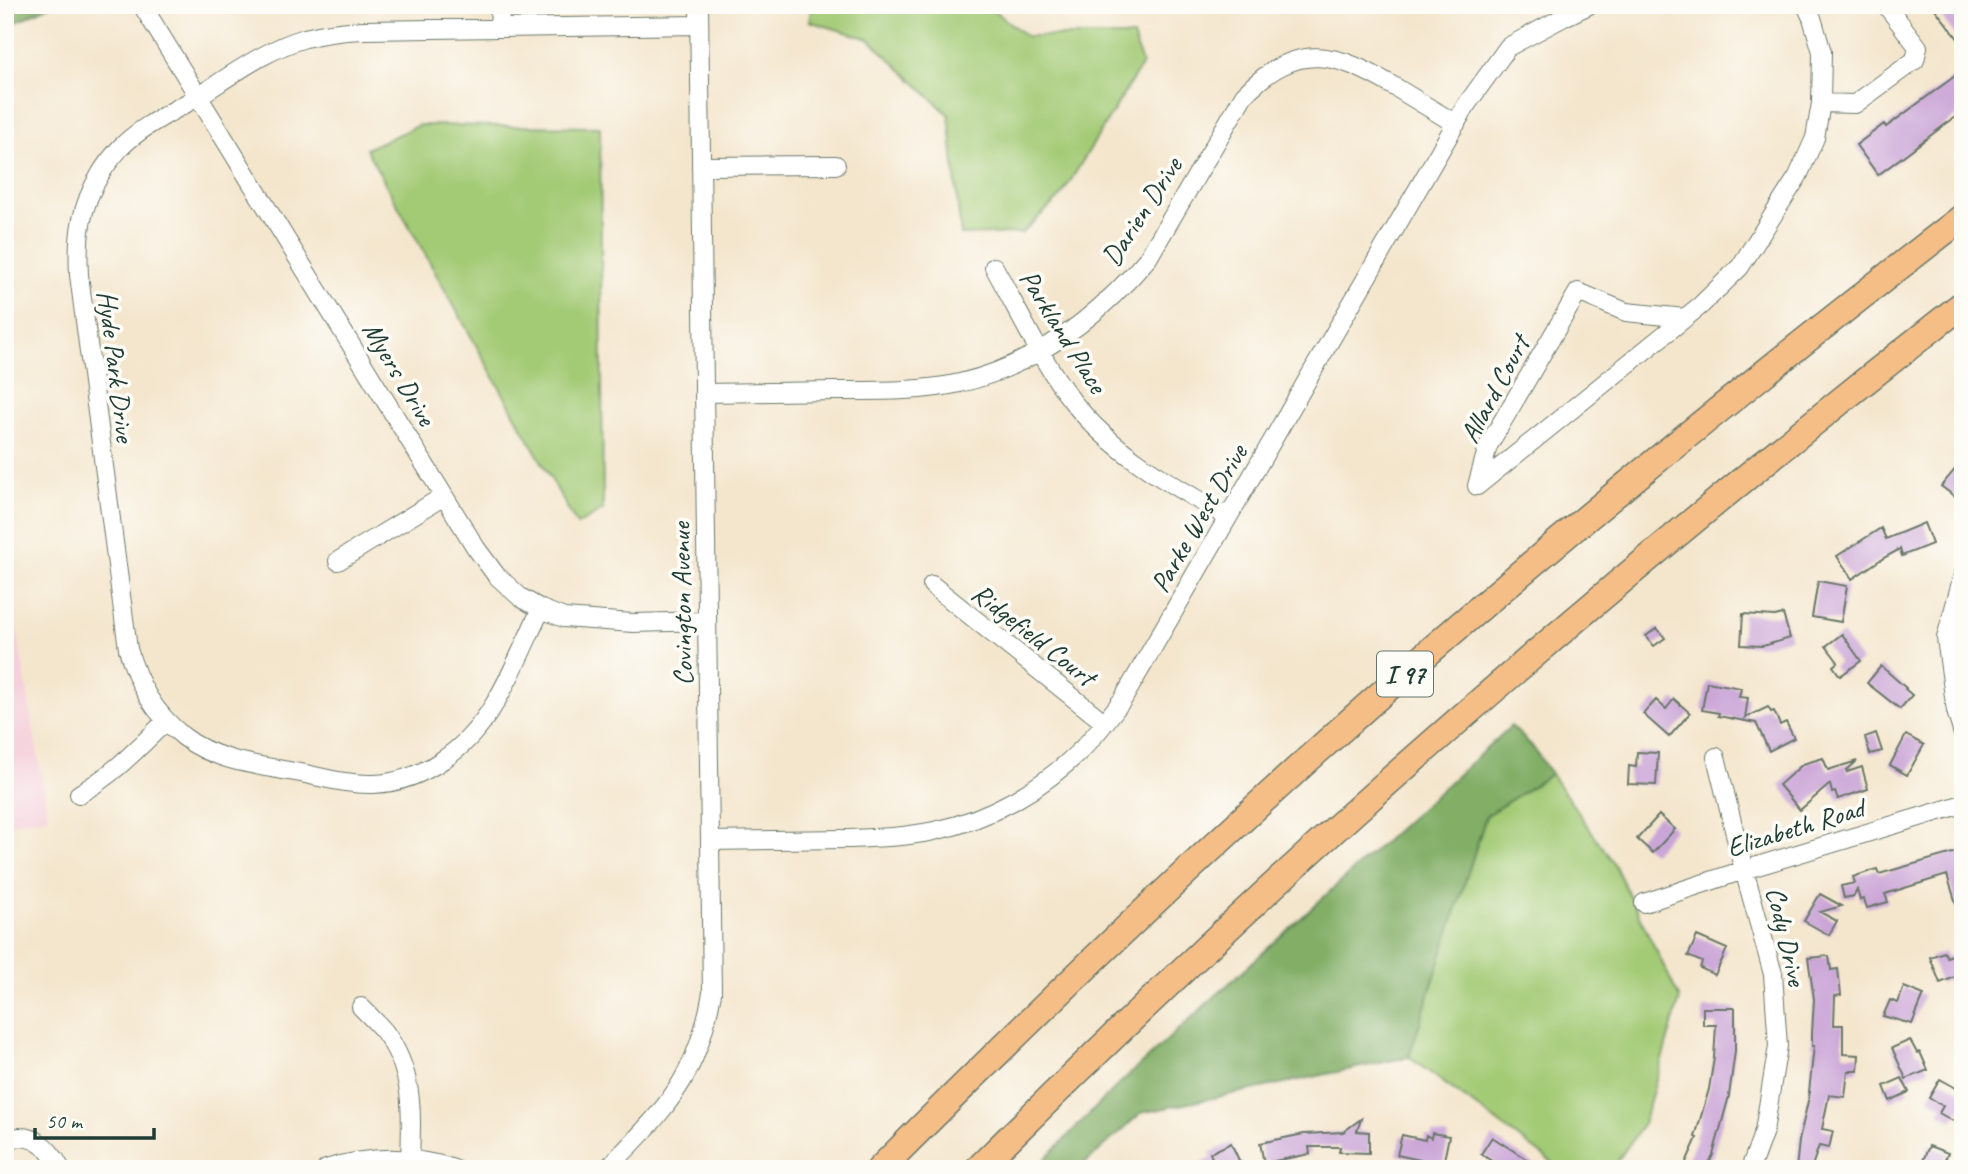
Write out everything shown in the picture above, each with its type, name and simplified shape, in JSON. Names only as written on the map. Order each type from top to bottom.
[{"type":"highway","name":"I 97","points":[[880,1169],[1159,897],[1336,734],[1637,476],[1802,341],[1963,217]]},
{"type":"highway","name":"I 97","points":[[978,1169],[1216,939],[1400,771],[1682,529],[1842,398],[1963,304]]},
{"type":"street","name":"Myers Drive","points":[[142,5],[476,548],[496,575],[520,597],[564,618],[633,623],[707,621]]},
{"type":"street","points":[[499,5],[500,28]]},
{"type":"street","name":"Covington Avenue","points":[[607,1169],[668,1102],[687,1073],[699,1045],[712,993],[699,5]]},
{"type":"street","name":"Allard Court","points":[[1685,318],[1626,312],[1578,292],[1488,446],[1477,486],[1685,318],[1740,267],[1798,176],[1815,138],[1821,103],[1822,52],[1806,5]]},
{"type":"street","points":[[1821,103],[1855,104],[1916,60],[1918,47],[1886,5]]},
{"type":"street","name":"Parke West Drive","points":[[710,841],[896,837],[934,831],[997,810],[1027,792],[1082,749],[1105,723],[1130,687],[1467,104],[1508,47],[1586,6]]},
{"type":"street","name":"Hyde Park Drive","points":[[541,609],[496,704],[479,727],[463,745],[443,760],[413,776],[377,784],[353,784],[242,762],[212,752],[186,739],[166,721],[149,699],[136,676],[128,649],[81,289],[78,249],[80,224],[89,195],[102,171],[121,147],[146,128],[272,51],[304,38],[363,30],[699,25]]},
{"type":"street","name":"Darien Drive","points":[[704,393],[924,388],[960,383],[1041,351],[1063,338],[1108,302],[1148,258],[1244,95],[1261,77],[1282,64],[1319,57],[1342,60],[1364,69],[1456,124]]},
{"type":"street","points":[[701,166],[836,165]]},
{"type":"street","name":"Parkland Place","points":[[994,267],[1054,374],[1074,402],[1116,445],[1155,475],[1228,517]]},
{"type":"street","points":[[338,561],[444,496]]},
{"type":"street","points":[[1963,575],[1946,638],[1956,711],[1963,734]]},
{"type":"street","name":"Ridgefield Court","points":[[932,586],[1105,723]]},
{"type":"street","points":[[79,794],[118,768],[166,721]]},
{"type":"street","name":"Cody Drive","points":[[1716,757],[1773,974],[1778,1046],[1764,1131],[1750,1169]]},
{"type":"street","name":"Elizabeth Road","points":[[1644,902],[1963,804]]},
{"type":"street","points":[[361,1007],[383,1030],[397,1051],[407,1076],[411,1101],[410,1159]]},
{"type":"street","points":[[5,1141],[15,1137],[38,1141],[50,1151],[61,1169]]},
{"type":"street","points":[[326,1169],[378,1158],[410,1159],[454,1169]]},
{"type":"shaded area","points":[[5,556],[48,817],[5,824]]},
{"type":"green space","points":[[5,5],[51,5],[5,28]]},
{"type":"green space","points":[[812,5],[987,5],[1026,36],[1133,36],[1142,64],[1061,196],[1022,233],[961,235],[949,115],[869,39],[809,21]]},
{"type":"green space","points":[[419,125],[600,127],[603,510],[577,525],[366,149]]},
{"type":"green space","points":[[1511,726],[1532,746],[1551,774],[1486,816],[1409,1057],[1141,1113],[1079,1169],[1035,1169],[1118,1085]]},
{"type":"green space","points":[[1551,774],[1613,862],[1680,999],[1643,1124],[1612,1169],[1561,1169],[1409,1057],[1486,816]]},
{"type":"building","points":[[1932,5],[1963,5],[1963,45]]},
{"type":"building","points":[[1963,70],[1963,111],[1878,175],[1856,145],[1884,124],[1886,127]]},
{"type":"building","points":[[1963,460],[1963,503],[1941,486]]},
{"type":"building","points":[[1924,523],[1932,544],[1902,556],[1900,549],[1852,579],[1837,556],[1881,528],[1886,539]]},
{"type":"building","points":[[1818,581],[1847,586],[1841,622],[1812,617]]},
{"type":"building","points":[[1743,614],[1783,614],[1790,638],[1763,646],[1741,645]]},
{"type":"building","points":[[1657,628],[1665,638],[1654,646],[1646,636]]},
{"type":"building","points":[[1842,634],[1861,661],[1840,676],[1833,666],[1838,662],[1826,646]]},
{"type":"building","points":[[1881,666],[1912,695],[1900,709],[1867,683]]},
{"type":"building","points":[[1707,682],[1741,688],[1739,697],[1748,698],[1745,718],[1768,707],[1771,712],[1774,711],[1780,725],[1786,722],[1794,738],[1769,751],[1756,723],[1702,710]]},
{"type":"building","points":[[1674,699],[1690,713],[1669,737],[1643,714],[1656,700],[1666,709]]},
{"type":"building","points":[[1876,733],[1882,751],[1870,754],[1865,737]]},
{"type":"building","points":[[1906,735],[1924,745],[1907,775],[1890,765]]},
{"type":"building","points":[[1637,752],[1658,753],[1656,785],[1628,784],[1629,766],[1636,767]]},
{"type":"building","points":[[1823,758],[1828,770],[1857,761],[1847,772],[1862,767],[1868,789],[1838,799],[1835,792],[1832,793],[1830,784],[1800,810],[1779,785],[1803,764]]},
{"type":"building","points":[[1659,815],[1675,829],[1653,853],[1637,839]]},
{"type":"building","points":[[1963,850],[1963,915],[1960,916],[1947,875],[1885,894],[1888,902],[1867,908],[1864,899],[1860,900],[1857,890],[1854,896],[1844,898],[1841,886],[1855,883],[1853,877],[1877,869],[1879,874]]},
{"type":"building","points":[[1820,894],[1842,906],[1820,912],[1837,921],[1829,935],[1804,921]]},
{"type":"building","points":[[1697,936],[1727,949],[1715,975],[1700,968],[1702,962],[1688,956]]},
{"type":"building","points":[[1963,951],[1963,974],[1940,983],[1930,957],[1944,952],[1947,957]]},
{"type":"building","points":[[1829,956],[1831,970],[1838,969],[1841,995],[1835,996],[1834,1025],[1843,1025],[1843,1054],[1859,1055],[1858,1071],[1848,1071],[1845,1097],[1829,1095],[1822,1129],[1833,1131],[1829,1148],[1819,1146],[1811,1169],[1796,1169],[1810,1092],[1814,1046],[1814,999],[1808,958]]},
{"type":"building","points":[[1904,987],[1924,995],[1912,1024],[1883,1016],[1890,1000],[1898,1003]]},
{"type":"building","points":[[1703,1008],[1735,1008],[1735,1051],[1729,1096],[1713,1155],[1706,1169],[1683,1169],[1697,1138],[1695,1137],[1709,1089],[1714,1058],[1716,1025],[1703,1025]]},
{"type":"building","points":[[1910,1040],[1917,1053],[1920,1052],[1928,1070],[1906,1079],[1892,1048]]},
{"type":"building","points":[[1902,1078],[1909,1092],[1890,1101],[1884,1086]]},
{"type":"building","points":[[1940,1079],[1963,1092],[1963,1104],[1953,1121],[1939,1113],[1943,1106],[1929,1098]]},
{"type":"building","points":[[1361,1119],[1357,1131],[1369,1132],[1369,1153],[1339,1152],[1340,1147],[1309,1147],[1310,1154],[1264,1163],[1260,1143],[1304,1134],[1343,1132]]},
{"type":"building","points":[[1432,1133],[1449,1136],[1443,1165],[1397,1155],[1402,1135],[1425,1140],[1426,1135],[1431,1138]]},
{"type":"building","points":[[1492,1137],[1541,1169],[1504,1169],[1490,1160],[1481,1154]]},
{"type":"building","points":[[1231,1143],[1243,1169],[1188,1169],[1212,1158],[1210,1153]]},
{"type":"building","points":[[1929,1146],[1948,1153],[1941,1169],[1922,1163]]}]
